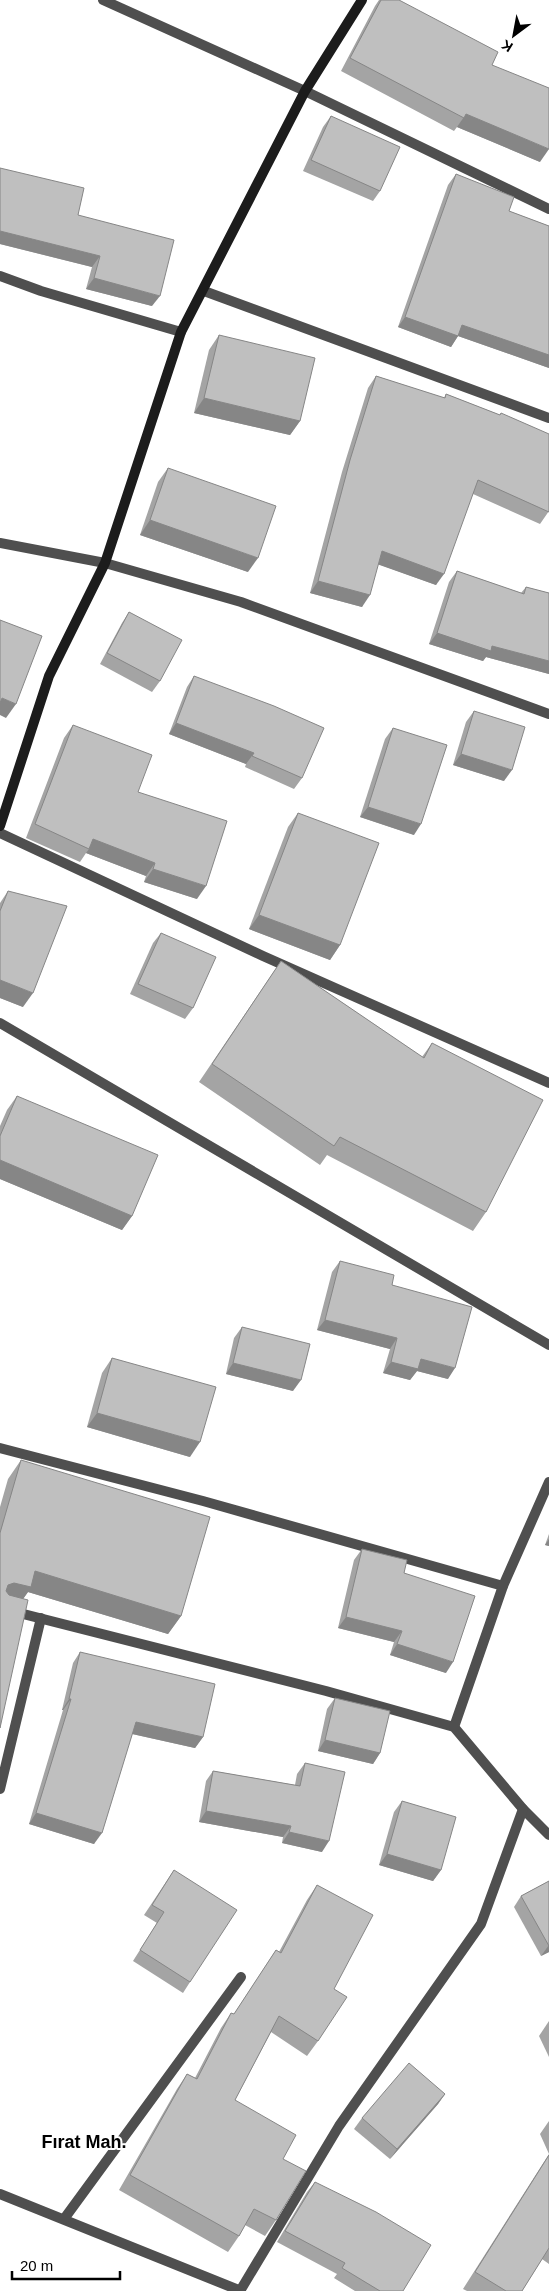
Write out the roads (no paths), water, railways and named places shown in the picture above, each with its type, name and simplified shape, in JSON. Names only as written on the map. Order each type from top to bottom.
[{"type":"street","points":[[103,0],[305,91],[549,209]]},
{"type":"street","points":[[0,826],[49,676],[105,563],[181,332],[305,91],[362,0]]},
{"type":"street","points":[[0,276],[41,291],[181,332]]},
{"type":"street","points":[[204,290],[549,418]]},
{"type":"street","points":[[0,543],[105,563],[241,602],[549,714]]},
{"type":"street","points":[[0,834],[263,956],[549,1083]]},
{"type":"street","points":[[0,1023],[549,1345]]},
{"type":"street","points":[[0,1448],[203,1501],[503,1586]]},
{"type":"street","points":[[454,1727],[503,1586],[549,1482]]},
{"type":"street","points":[[0,1608],[326,1691],[454,1727],[523,1809],[549,1836]]},
{"type":"street","points":[[0,1789],[41,1618]]},
{"type":"street","points":[[0,2194],[241,2291],[339,2126],[480,1924],[523,1809]]},
{"type":"street","points":[[64,2219],[241,1978]]},
{"type":"district","name":"Fırat Mah.","points":[[84,2142]]}]
